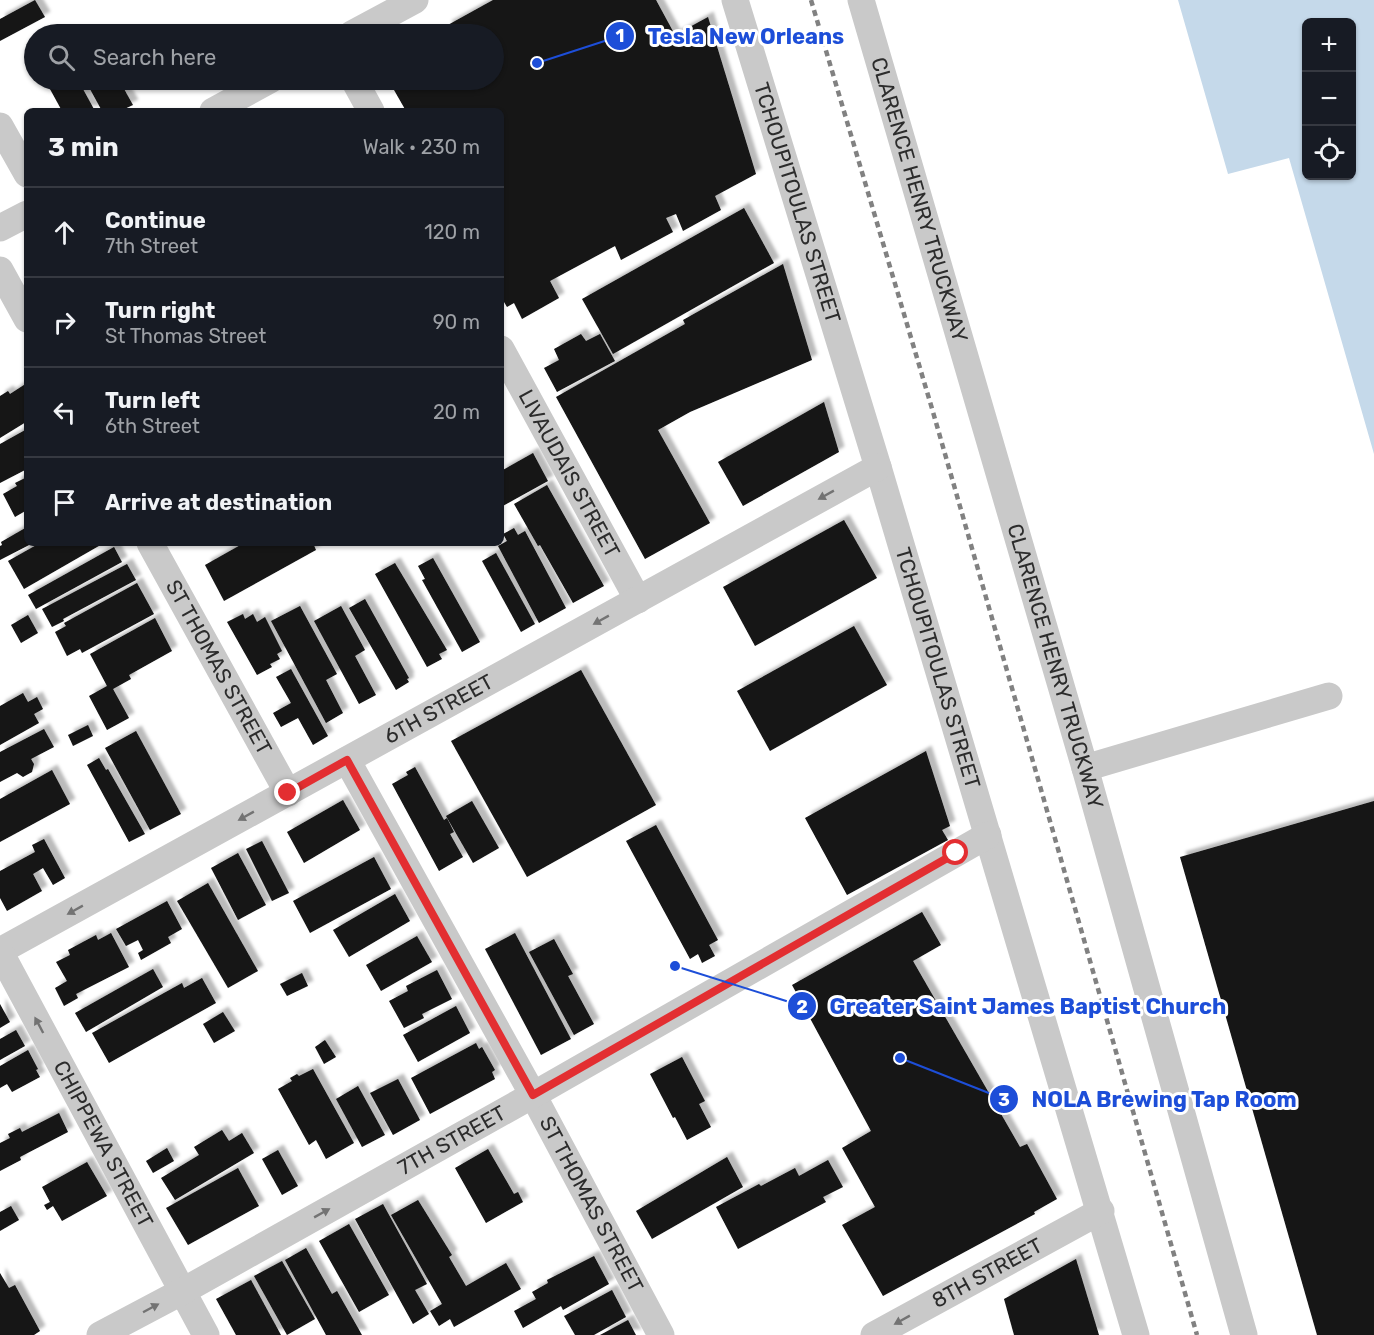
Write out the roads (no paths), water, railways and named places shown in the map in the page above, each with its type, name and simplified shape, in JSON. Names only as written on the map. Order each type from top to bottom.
[{"type":"street","points":[[371,24],[415,0]]},
{"type":"street","name":"TCHOUPITOULAS STREET","points":[[735,0],[878,467],[1136,1335]]},
{"type":"street","name":"CLARENCE HENRY TRUCKWAY","points":[[861,0],[1085,768],[1244,1335]]},
{"type":"street","points":[[219,108],[252,90]]},
{"type":"street","points":[[359,90],[369,108]]},
{"type":"street","points":[[0,126],[24,169]]},
{"type":"street","points":[[0,228],[24,216]]},
{"type":"street","points":[[0,270],[24,314]]},
{"type":"street","name":"LIVAUDAIS STREET","points":[[504,354],[638,600]]},
{"type":"street","name":"6TH STREET","points":[[0,951],[878,467]]},
{"type":"street","name":"ST THOMAS STREET","points":[[152,546],[288,793]]},
{"type":"street","points":[[1085,768],[1329,696]]},
{"type":"street","name":"ST THOMAS STREET","points":[[347,760],[533,1095],[661,1335]]},
{"type":"street","name":"7TH STREET","points":[[100,1335],[533,1095],[988,834]]},
{"type":"street","name":"CHIPPEWA STREET","points":[[0,951],[206,1335]]},
{"type":"street","name":"8TH STREET","points":[[874,1335],[1101,1211]]},
{"type":"water","points":[[1178,0],[1374,0],[1374,454],[1289,158],[1228,174]]},
{"type":"railway","points":[[811,0],[933,412],[1197,1335]]},
{"type":"place","name":"Tesla New Orleans","points":[[537,63]]},
{"type":"place","name":"Greater Saint James Baptist Church","points":[[675,966]]},
{"type":"place","name":"NOLA Brewing Tap Room","points":[[900,1058]]}]
